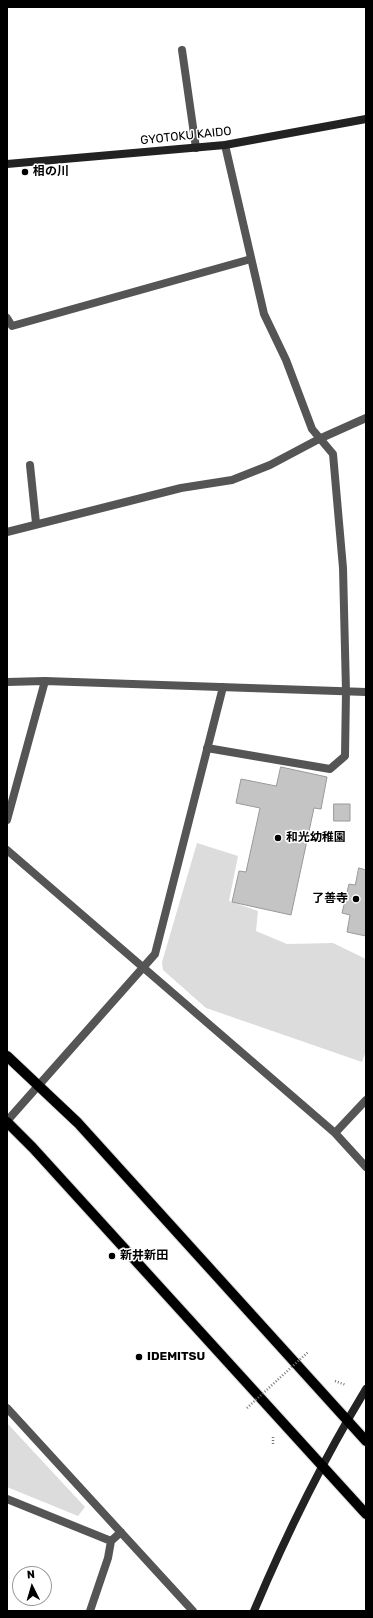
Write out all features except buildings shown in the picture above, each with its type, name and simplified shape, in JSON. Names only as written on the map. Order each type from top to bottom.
[{"type":"main road","points":[[7,1056],[40,1085],[78,1124],[366,1441]]},
{"type":"main road","points":[[7,1121],[366,1514]]},
{"type":"street","points":[[182,50],[196,148]]},
{"type":"street","name":"GYOTOKU KAIDO","points":[[7,164],[225,145],[366,119]]},
{"type":"street","points":[[207,748],[330,769],[345,756],[346,691],[344,568],[333,454],[312,429],[286,360],[264,314],[225,145]]},
{"type":"street","points":[[7,318],[12,326],[251,259]]},
{"type":"street","points":[[7,532],[36,523],[181,488],[232,480],[270,465],[319,438],[366,418]]},
{"type":"street","points":[[30,465],[36,523]]},
{"type":"street","points":[[7,682],[46,681],[366,692]]},
{"type":"street","points":[[7,820],[46,681]]},
{"type":"street","points":[[7,1121],[155,954],[223,687]]},
{"type":"street","points":[[7,850],[335,1133],[366,1167]]},
{"type":"street","points":[[335,1133],[366,1100]]},
{"type":"street","points":[[254,1611],[295,1520],[347,1420],[366,1389]]},
{"type":"street","points":[[7,1408],[193,1611]]},
{"type":"street","points":[[7,1499],[110,1542]]},
{"type":"street","points":[[90,1611],[108,1558],[110,1542],[121,1532]]},
{"type":"path","points":[[247,1408],[308,1352]]},
{"type":"path","points":[[334,1381],[346,1385]]},
{"type":"path","points":[[273,1437],[273,1445]]},
{"type":"shaded area","points":[[197,843],[238,856],[229,901],[258,911],[256,931],[287,944],[333,943],[366,959],[366,1051],[362,1062],[206,1008],[163,970],[162,962]]},
{"type":"shaded area","points":[[7,1423],[85,1507],[78,1516],[7,1487]]},
{"type":"place","name":"相の川","points":[[25,172]]},
{"type":"place","name":"和光幼稚園","points":[[278,838]]},
{"type":"place","name":"了善寺","points":[[356,899]]},
{"type":"place","name":"新井新田","points":[[112,1256]]},
{"type":"place","name":"IDEMITSU","points":[[139,1357]]}]
